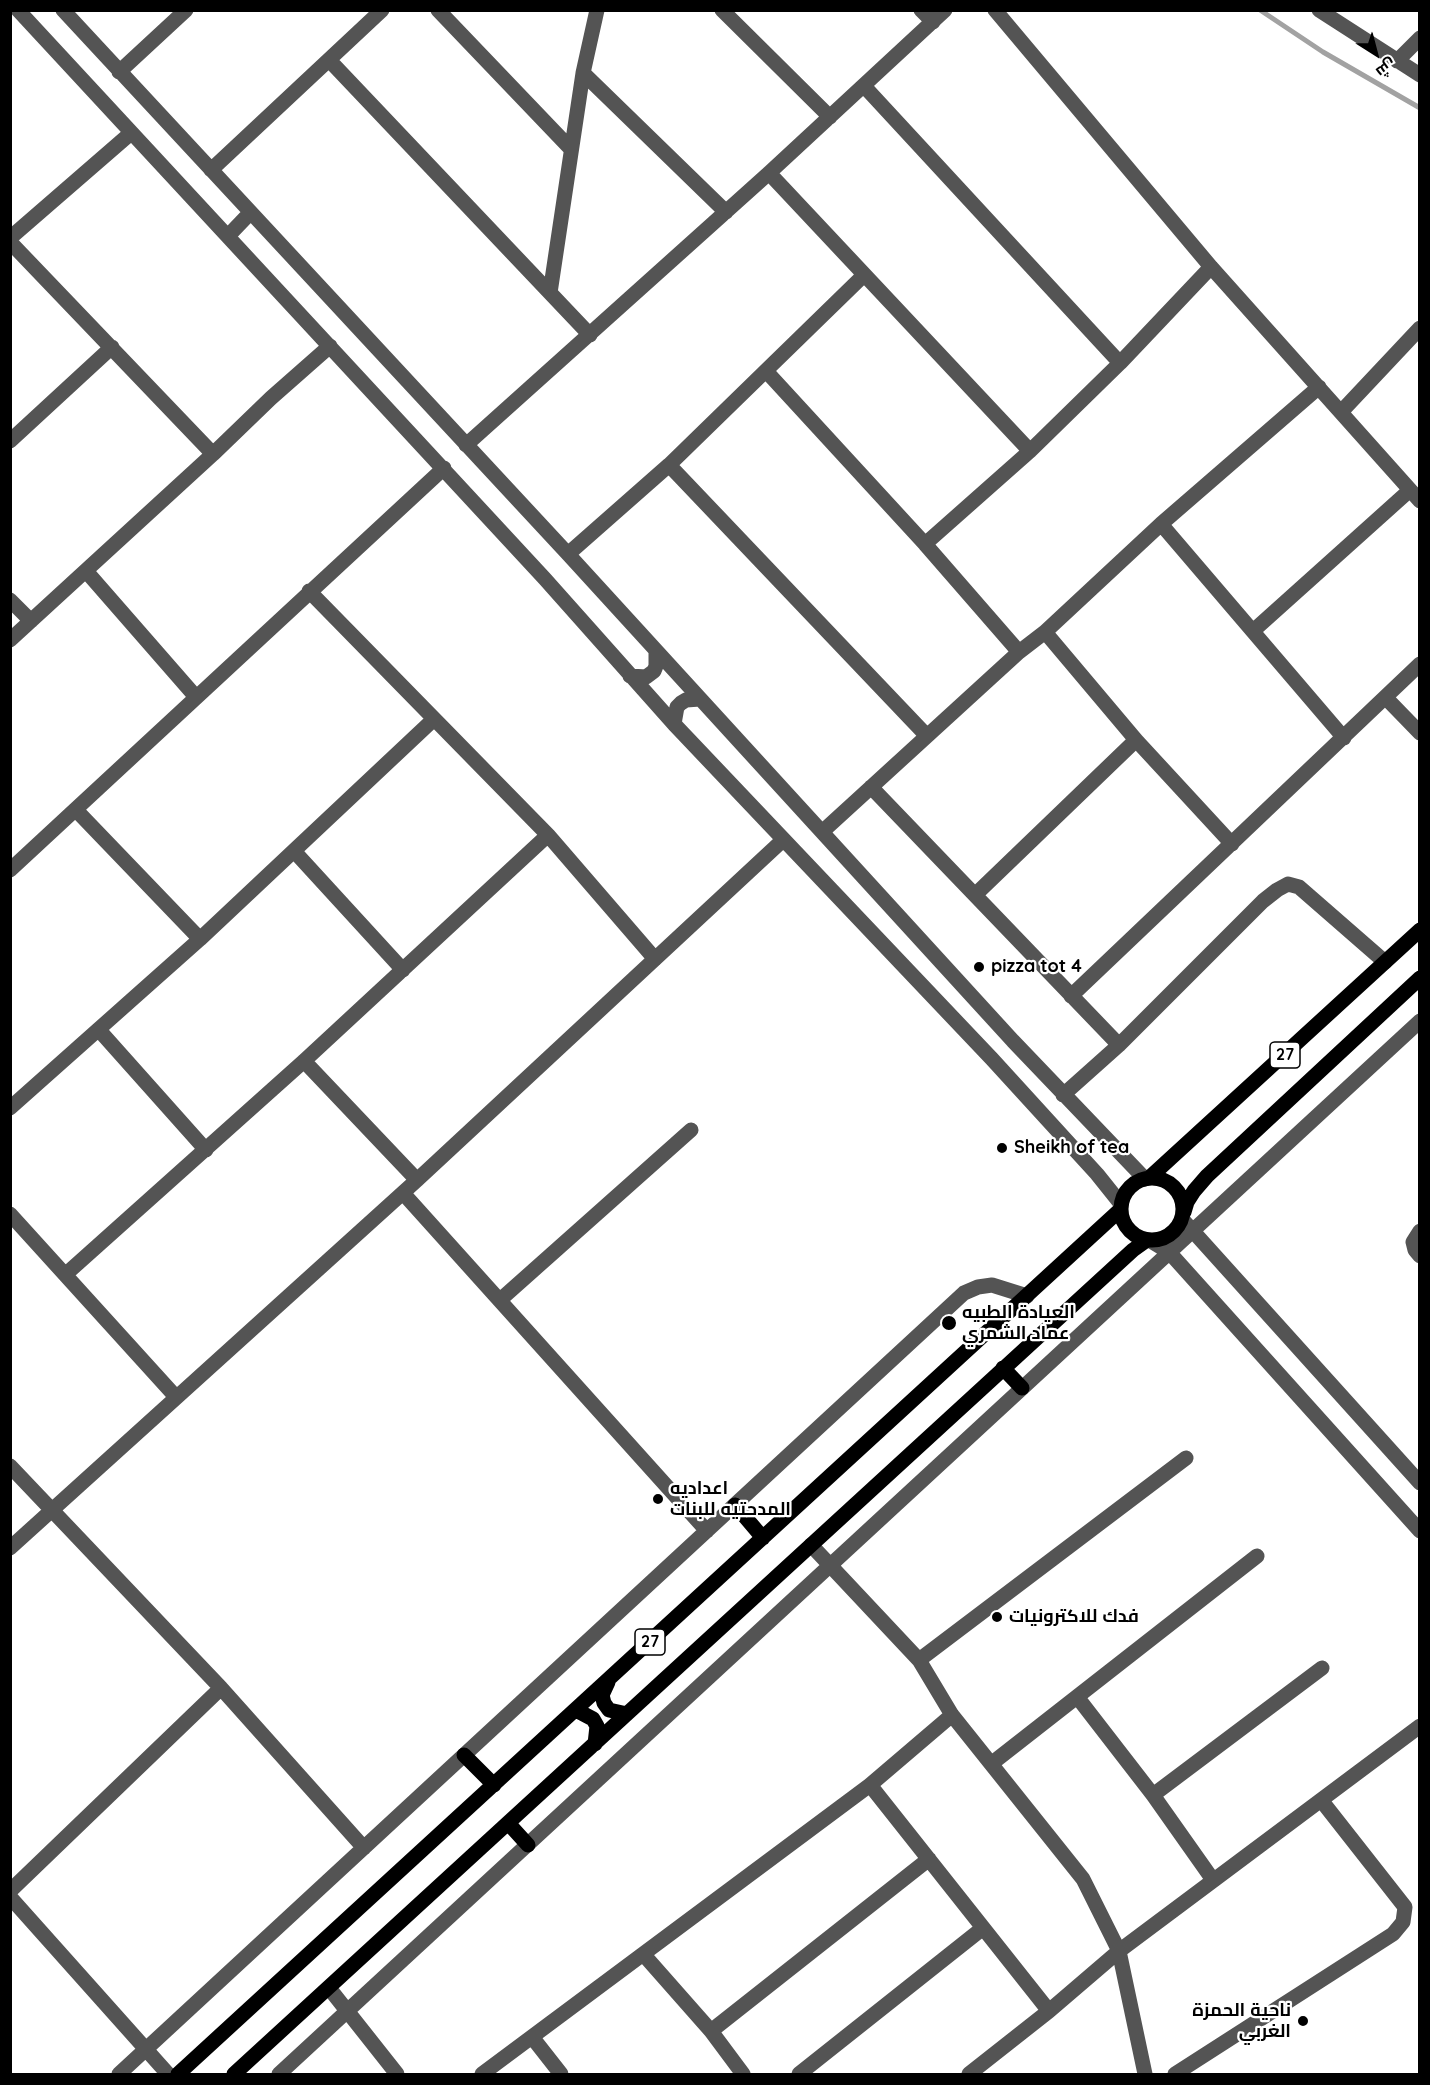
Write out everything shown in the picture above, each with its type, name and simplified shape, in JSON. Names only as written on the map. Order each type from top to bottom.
[{"type":"main road","name":"27","points":[[178,2074],[1027,1296],[1121,1207],[1129,1188],[1147,1179],[1419,930]]},
{"type":"main road","name":"27","points":[[234,2074],[1133,1250],[1149,1240],[1167,1237],[1186,1221],[1187,1202],[1207,1176],[1419,978]]},
{"type":"main road","points":[[1147,1179],[1158,1179],[1174,1187],[1183,1203],[1186,1221]]},
{"type":"main road","points":[[1121,1207],[1125,1226],[1138,1238],[1149,1240]]},
{"type":"main road","points":[[1003,1368],[1022,1388]]},
{"type":"main road","points":[[735,1504],[763,1538]]},
{"type":"main road","points":[[609,1680],[602,1695],[604,1703],[609,1710],[627,1714]]},
{"type":"main road","points":[[576,1710],[593,1719],[597,1726],[595,1743]]},
{"type":"main road","points":[[464,1755],[494,1785]]},
{"type":"main road","points":[[508,1823],[528,1845]]},
{"type":"street","points":[[63,10],[567,554],[1063,1095],[1147,1179]]},
{"type":"street","points":[[119,72],[186,10]]},
{"type":"street","points":[[211,170],[382,10]]},
{"type":"street","points":[[438,10],[570,148]]},
{"type":"street","points":[[550,292],[582,73],[597,10]]},
{"type":"street","points":[[722,10],[830,117]]},
{"type":"street","points":[[921,10],[933,22]]},
{"type":"street","points":[[466,445],[769,174],[945,10]]},
{"type":"street","points":[[995,10],[1211,267],[1415,496],[1253,631]]},
{"type":"street","points":[[10,18],[19,11],[546,579],[674,724],[992,1059],[1097,1174],[1121,1207]]},
{"type":"street","points":[[1329,13],[1419,75]]},
{"type":"street","points":[[1397,61],[1419,38]]},
{"type":"street","points":[[330,61],[590,335]]},
{"type":"street","points":[[582,73],[726,212]]},
{"type":"street","points":[[864,86],[1120,363]]},
{"type":"street","points":[[131,133],[10,240],[213,454]]},
{"type":"street","points":[[769,174],[1030,451]]},
{"type":"street","points":[[228,236],[250,213]]},
{"type":"street","points":[[925,544],[1030,451],[1120,363],[1211,267]]},
{"type":"street","points":[[567,554],[669,465],[864,275]]},
{"type":"street","points":[[1341,412],[1419,328]]},
{"type":"street","points":[[10,640],[330,346]]},
{"type":"street","points":[[10,441],[112,347]]},
{"type":"street","points":[[766,371],[925,544],[1019,652]]},
{"type":"street","points":[[822,832],[1019,652],[1045,632],[1161,524],[1319,387]]},
{"type":"street","points":[[669,465],[927,736]]},
{"type":"street","points":[[10,870],[444,468]]},
{"type":"street","points":[[1161,524],[1344,738]]},
{"type":"street","points":[[86,571],[196,697]]},
{"type":"street","points":[[309,591],[548,836],[655,959]]},
{"type":"street","points":[[10,600],[31,621]]},
{"type":"street","points":[[1045,632],[1136,740],[1232,844]]},
{"type":"street","points":[[630,676],[646,677],[654,671],[656,651]]},
{"type":"street","points":[[1071,996],[1386,698],[1419,664]]},
{"type":"street","points":[[1386,698],[1419,733]]},
{"type":"street","points":[[674,724],[677,707],[681,703],[686,700],[700,699]]},
{"type":"street","points":[[10,1108],[200,939],[434,719]]},
{"type":"street","points":[[976,894],[1136,740]]},
{"type":"street","points":[[871,787],[976,894],[1119,1046]]},
{"type":"street","points":[[76,810],[200,939]]},
{"type":"street","points":[[66,1274],[304,1062],[548,836]]},
{"type":"street","points":[[10,1548],[417,1180],[783,840]]},
{"type":"street","points":[[294,851],[403,970]]},
{"type":"street","points":[[1063,1095],[1119,1046],[1263,902],[1288,884],[1299,887],[1385,962]]},
{"type":"street","points":[[279,2074],[1169,1252],[1186,1221],[1419,1021]]},
{"type":"street","points":[[99,1030],[206,1150]]},
{"type":"street","points":[[992,1059],[1013,1041]]},
{"type":"street","points":[[304,1062],[417,1180]]},
{"type":"street","points":[[500,1300],[691,1130]]},
{"type":"street","points":[[403,1192],[707,1531]]},
{"type":"street","points":[[10,1214],[176,1397]]},
{"type":"street","points":[[1186,1221],[1419,1483]]},
{"type":"street","points":[[1419,1232],[1413,1242],[1419,1256]]},
{"type":"street","points":[[1149,1240],[1169,1252],[1419,1531]]},
{"type":"street","points":[[119,2074],[964,1293],[978,1287],[992,1285],[1027,1296]]},
{"type":"street","points":[[919,1660],[1186,1458]]},
{"type":"street","points":[[10,1466],[221,1688],[364,1848]]},
{"type":"street","points":[[811,1545],[919,1660],[951,1715],[1083,1879],[1119,1951],[1145,2074]]},
{"type":"street","points":[[991,1764],[1257,1556]]},
{"type":"street","points":[[1153,1795],[1322,1668]]},
{"type":"street","points":[[10,1891],[221,1688]]},
{"type":"street","points":[[1077,1698],[1153,1795],[1213,1880]]},
{"type":"street","points":[[482,2074],[870,1785],[951,1715]]},
{"type":"street","points":[[969,2074],[1049,2012],[1119,1951],[1419,1726]]},
{"type":"street","points":[[870,1785],[1049,2012]]},
{"type":"street","points":[[1175,2074],[1393,1934],[1403,1922],[1405,1907],[1321,1800]]},
{"type":"street","points":[[711,2031],[929,1859]]},
{"type":"street","points":[[10,1897],[168,2074]]},
{"type":"street","points":[[799,2074],[983,1928]]},
{"type":"street","points":[[644,1954],[711,2031],[743,2074]]},
{"type":"street","points":[[329,1988],[397,2074]]},
{"type":"street","points":[[532,2037],[561,2074]]},
{"type":"waterway","points":[[1260,10],[1323,52],[1420,108]]},
{"type":"place","name":"pizza tot 4","points":[[979,967]]},
{"type":"place","name":"Sheikh of tea","points":[[1002,1148]]},
{"type":"place","name":"العيادة الطبيه عماد الشمري","points":[[949,1323]]},
{"type":"place","name":"اعداديه المدحتيه للبنات","points":[[658,1499]]},
{"type":"place","name":"فدك للاكترونيات","points":[[997,1617]]},
{"type":"place","name":"ناحية الحمزة الغربي","points":[[1303,2021]]}]
